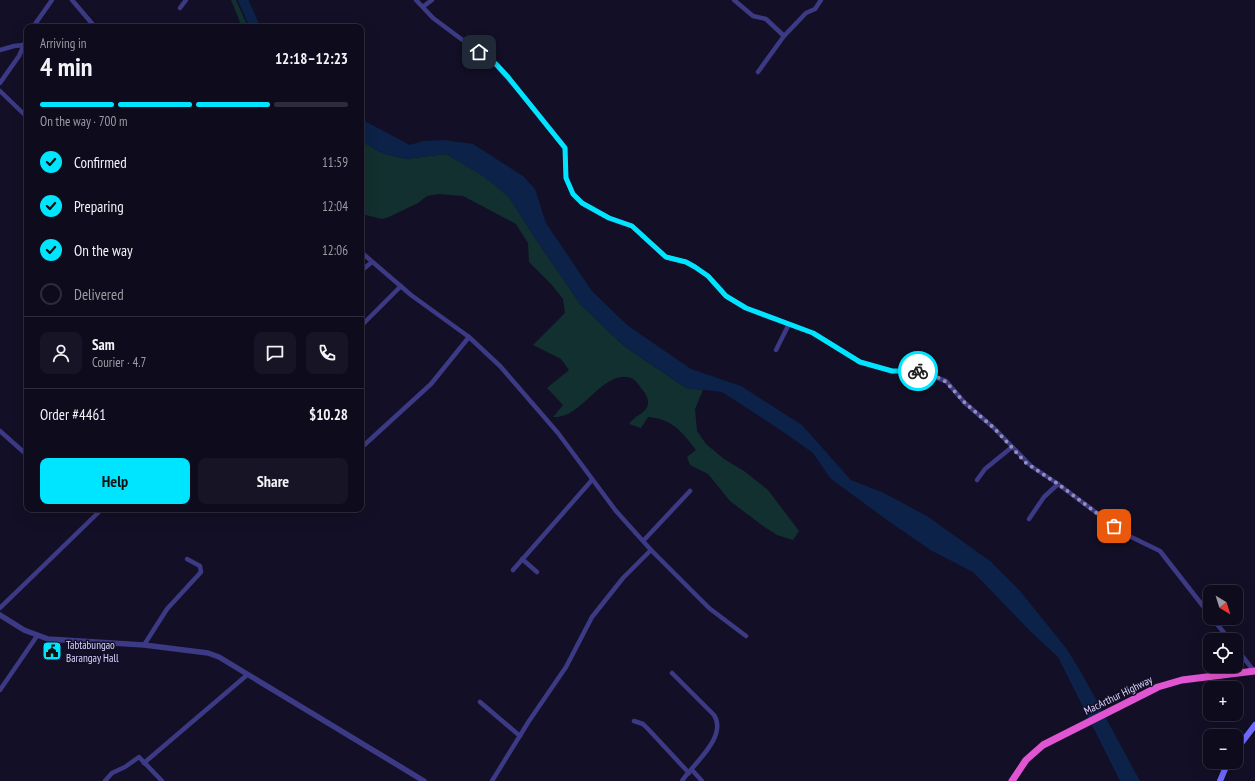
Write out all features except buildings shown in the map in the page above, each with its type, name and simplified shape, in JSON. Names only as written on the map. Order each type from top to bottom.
[{"type":"highway","name":"MacArthur Highway","points":[[1012,781],[1019,769],[1035,752],[1073,730],[1158,687],[1182,680],[1255,671]]},
{"type":"main road","points":[[1243,741],[1255,725]]},
{"type":"main road","points":[[1220,781],[1225,769]]},
{"type":"street","points":[[35,24],[52,0]]},
{"type":"street","points":[[72,0],[92,24]]},
{"type":"street","points":[[180,8],[186,0]]},
{"type":"street","points":[[416,0],[424,6],[433,18],[496,64],[526,99],[565,148],[566,178],[576,198],[595,211],[632,226],[666,257],[686,262],[695,267],[708,276],[726,296],[754,312],[813,333],[860,362],[892,371],[920,372],[942,379],[1031,466],[1058,484],[1124,534],[1160,551],[1203,606]]},
{"type":"street","points":[[424,6],[432,0]]},
{"type":"street","points":[[734,0],[754,16],[766,19],[784,36]]},
{"type":"street","points":[[758,72],[784,36],[806,13],[815,9],[822,0]]},
{"type":"street","points":[[0,50],[24,45]]},
{"type":"street","points":[[0,83],[24,45]]},
{"type":"street","points":[[0,91],[24,114]]},
{"type":"street","points":[[364,255],[401,286],[469,337],[500,366],[566,443],[616,511],[644,540],[651,550],[709,608],[746,636]]},
{"type":"street","points":[[364,269],[372,262]]},
{"type":"street","points":[[364,323],[401,286]]},
{"type":"street","points":[[776,350],[789,324]]},
{"type":"street","points":[[364,445],[431,384],[469,337]]},
{"type":"street","points":[[0,431],[24,452]]},
{"type":"street","points":[[976,480],[986,469],[1012,447]]},
{"type":"street","points":[[513,570],[592,480]]},
{"type":"street","points":[[1028,519],[1044,497],[1058,484]]},
{"type":"street","points":[[644,540],[690,491]]},
{"type":"street","points":[[0,608],[96,512]]},
{"type":"street","points":[[492,781],[566,667],[592,617],[623,578],[651,550]]},
{"type":"street","points":[[144,645],[167,609],[201,572],[200,566],[187,559]]},
{"type":"street","points":[[522,559],[537,572]]},
{"type":"street","points":[[0,614],[24,630],[48,639],[144,645],[208,653],[219,657],[424,781]]},
{"type":"street","points":[[1218,625],[1224,633]]},
{"type":"street","points":[[0,690],[37,636]]},
{"type":"street","points":[[1243,656],[1255,671]]},
{"type":"street","points":[[672,673],[714,715],[718,722],[717,731],[711,744],[682,781]]},
{"type":"street","points":[[144,763],[247,675]]},
{"type":"street","points":[[480,702],[520,736]]},
{"type":"street","points":[[634,721],[643,724],[702,781]]},
{"type":"street","points":[[105,781],[112,773],[126,767],[137,757],[162,781]]},
{"type":"green space","points":[[231,0],[236,0],[247,24],[241,24]]},
{"type":"green space","points":[[364,143],[382,153],[406,159],[446,154],[484,176],[509,197],[581,305],[624,346],[686,388],[703,390],[695,409],[697,431],[706,444],[724,459],[744,471],[768,490],[799,531],[793,540],[777,535],[763,526],[730,501],[708,474],[690,465],[687,457],[696,450],[676,428],[664,420],[648,417],[641,428],[629,424],[647,408],[648,405],[648,400],[645,394],[633,379],[624,377],[615,379],[606,384],[571,412],[553,417],[563,405],[547,388],[569,370],[561,359],[533,345],[565,313],[563,299],[552,285],[529,262],[528,243],[516,224],[463,196],[439,194],[427,196],[418,203],[382,219],[364,215]]},
{"type":"water","points":[[364,121],[410,145],[423,141],[444,140],[473,144],[523,176],[535,189],[546,223],[592,291],[627,325],[691,369],[741,386],[802,425],[851,480],[884,493],[927,516],[990,561],[1020,591],[1066,648],[1081,672],[1140,781],[1120,781],[1058,657],[1032,633],[973,572],[932,551],[884,518],[830,478],[813,453],[722,392],[686,388],[624,346],[581,305],[509,197],[484,177],[446,154],[406,159],[382,153],[364,143]]},
{"type":"waterway","points":[[243,0],[254,24]]},
{"type":"way so far","points":[[918,371],[937,377],[946,382],[965,403],[994,428],[1026,463],[1058,484],[1114,526]]},
{"type":"place","name":"Tabtabungao Barangay Hall","points":[[52,651]]},
{"type":"route","points":[[479,52],[496,64],[508,77],[565,148],[566,178],[573,194],[582,203],[609,218],[632,226],[660,253],[673,260],[686,262],[703,272],[726,296],[754,312],[813,333],[853,359],[865,364],[892,371],[918,371]]}]
